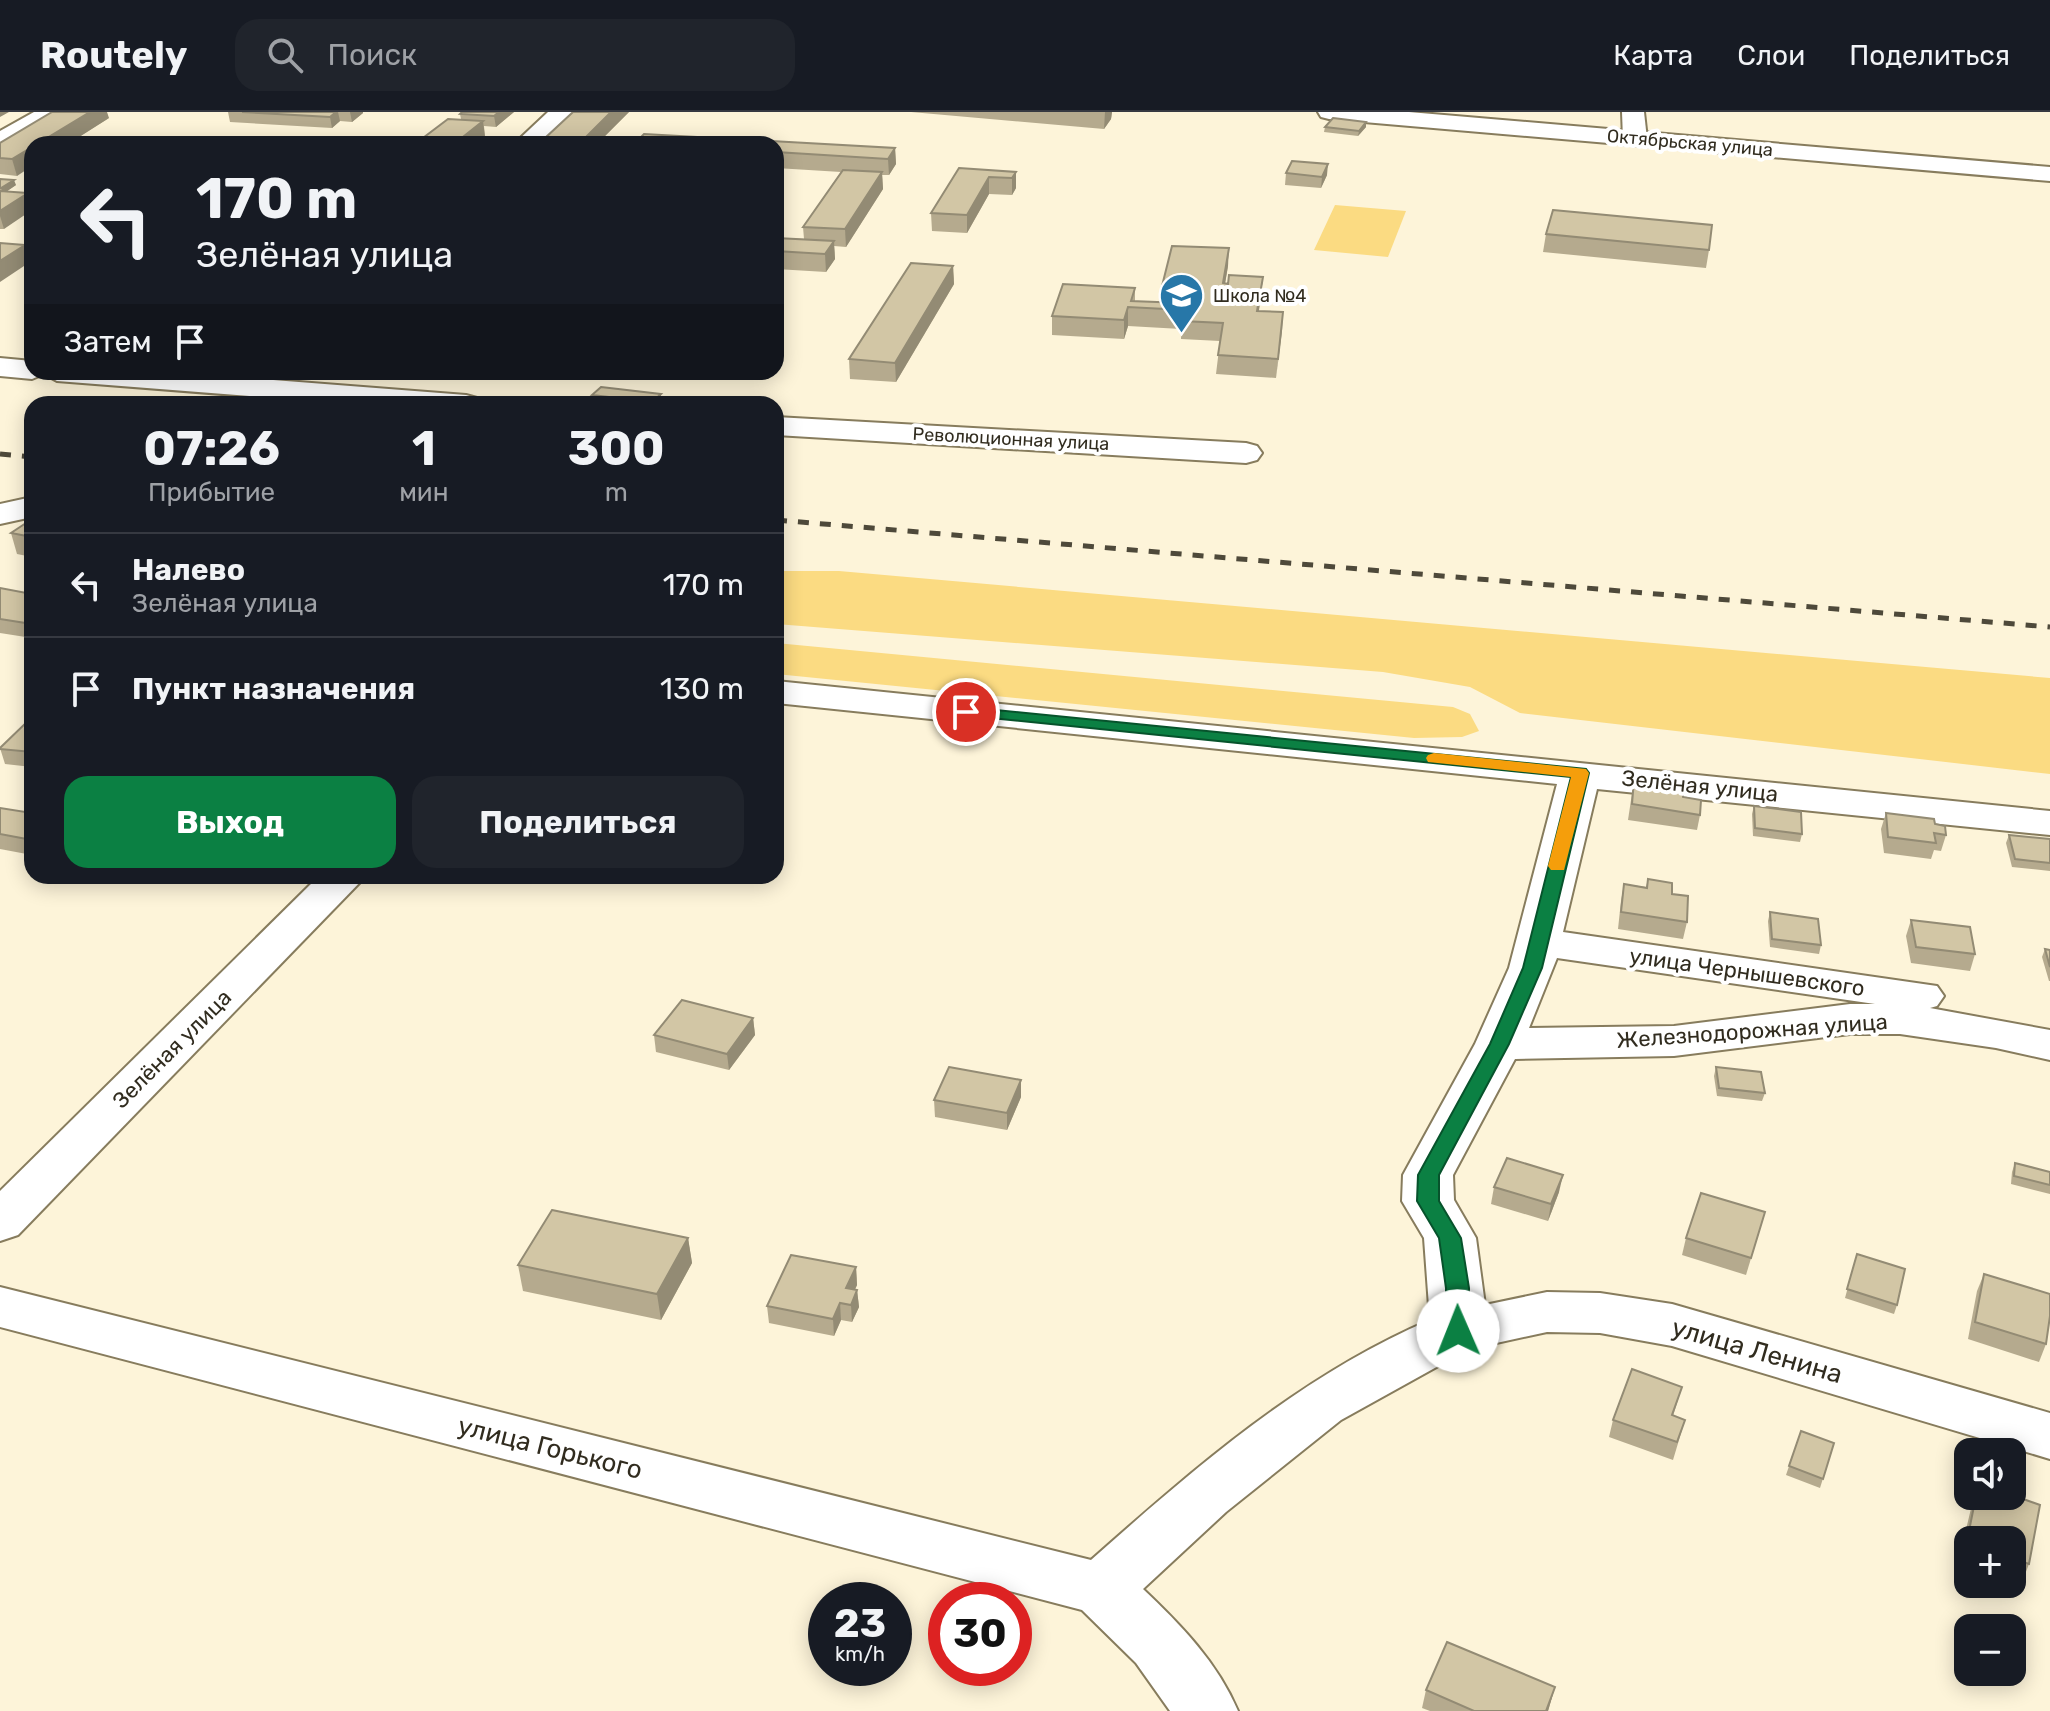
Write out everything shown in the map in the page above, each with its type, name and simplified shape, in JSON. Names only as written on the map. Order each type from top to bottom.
[{"type":"street","points":[[0,141],[51,112]]},
{"type":"street","points":[[535,136],[562,112]]},
{"type":"street","name":"Октябрьская улица","points":[[1329,112],[2050,174]]},
{"type":"street","points":[[1633,112],[1635,139]]},
{"type":"street","points":[[0,367],[24,369]]},
{"type":"street","points":[[261,380],[398,396]]},
{"type":"street","name":"Революционная улица","points":[[784,426],[1246,453]]},
{"type":"street","points":[[0,514],[24,509]]},
{"type":"street","name":"Зелёная улица","points":[[784,693],[2050,823]]},
{"type":"street","points":[[1458,1331],[1457,1288],[1450,1238],[1428,1201],[1428,1175],[1499,1044],[1532,968],[1580,773]]},
{"type":"street","name":"Зелёная улица","points":[[0,1222],[336,884]]},
{"type":"street","name":"улица Чернышевского","points":[[1538,942],[2050,1015]]},
{"type":"street","name":"Железнодорожная улица","points":[[1499,1044],[1674,1041],[1863,1019],[1914,1021],[1996,1033],[2050,1045]]},
{"type":"street","name":"улица Горького","points":[[0,1307],[1101,1589]]},
{"type":"street","name":"улица Ленина","points":[[1101,1589],[1205,1495],[1321,1404],[1426,1345],[1458,1331],[1547,1312],[1600,1313],[1672,1325],[2050,1436]]},
{"type":"street","points":[[1101,1589],[1158,1644],[1201,1701],[1205,1711]]},
{"type":"shaded area","points":[[1335,205],[1406,211],[1388,257],[1314,250]]},
{"type":"shaded area","points":[[784,571],[839,571],[2050,678],[2050,774],[1520,713],[1470,687],[1383,672],[784,625]]},
{"type":"shaded area","points":[[784,644],[1453,707],[1470,714],[1479,731],[1462,737],[1414,738],[784,675]]},
{"type":"building","points":[[52,112],[90,112],[50,136],[24,136],[24,152],[12,159],[0,158],[0,143]]},
{"type":"building","points":[[242,112],[336,112],[330,117]]},
{"type":"building","points":[[499,112],[494,116],[460,114]]},
{"type":"building","points":[[573,112],[611,112],[587,136],[547,136]]},
{"type":"building","points":[[1333,118],[1366,122],[1359,131],[1325,127]]},
{"type":"building","points":[[448,119],[483,121],[464,136],[426,136]]},
{"type":"building","points":[[784,142],[895,148],[888,159],[784,152]]},
{"type":"building","points":[[1292,161],[1328,164],[1322,177],[1286,173]]},
{"type":"building","points":[[959,168],[1016,172],[1012,178],[989,177],[967,215],[931,213]]},
{"type":"building","points":[[843,170],[882,172],[845,229],[803,227]]},
{"type":"building","points":[[0,179],[14,180],[0,188]]},
{"type":"building","points":[[0,191],[24,193],[24,196],[0,211]]},
{"type":"building","points":[[1553,210],[1712,225],[1709,250],[1546,234]]},
{"type":"building","points":[[784,238],[834,241],[825,254],[784,251]]},
{"type":"building","points":[[0,243],[24,245],[24,246],[0,261]]},
{"type":"building","points":[[1172,246],[1229,248],[1223,283],[1228,284],[1229,275],[1263,277],[1257,311],[1283,312],[1278,359],[1218,355],[1223,323],[1182,321],[1184,310],[1128,307],[1124,320],[1052,316],[1063,284],[1135,288],[1131,301],[1183,303],[1187,287],[1162,286]]},
{"type":"building","points":[[911,263],[953,266],[895,363],[849,359]]},
{"type":"building","points":[[601,387],[661,394],[659,396],[592,395]]},
{"type":"building","points":[[24,524],[24,535],[11,533]]},
{"type":"building","points":[[0,588],[24,592],[24,623],[0,619]]},
{"type":"building","points":[[24,725],[24,751],[0,748]]},
{"type":"building","points":[[1634,780],[1683,787],[1683,797],[1701,800],[1700,815],[1632,804]]},
{"type":"building","points":[[1754,806],[1801,812],[1802,834],[1755,828]]},
{"type":"building","points":[[0,808],[24,812],[24,838],[0,834]]},
{"type":"building","points":[[1886,813],[1934,819],[1935,824],[1945,826],[1946,835],[1934,833],[1936,843],[1888,837]]},
{"type":"building","points":[[2009,835],[2050,839],[2050,863],[2015,859]]},
{"type":"building","points":[[1648,879],[1672,883],[1672,894],[1688,896],[1687,922],[1621,912],[1624,884],[1647,888]]},
{"type":"building","points":[[1770,912],[1818,919],[1821,945],[1772,939]]},
{"type":"building","points":[[1911,920],[1970,927],[1975,954],[1916,947]]},
{"type":"building","points":[[2045,949],[2050,950],[2050,967]]},
{"type":"building","points":[[682,1000],[753,1018],[727,1054],[654,1035]]},
{"type":"building","points":[[949,1067],[1021,1080],[1007,1113],[934,1100]]},
{"type":"building","points":[[1716,1067],[1761,1072],[1765,1093],[1719,1088]]},
{"type":"building","points":[[1507,1158],[1563,1175],[1551,1204],[1494,1187]]},
{"type":"building","points":[[2015,1163],[2050,1172],[2050,1185],[2014,1176]]},
{"type":"building","points":[[1701,1193],[1765,1212],[1751,1258],[1686,1238]]},
{"type":"building","points":[[552,1210],[688,1238],[657,1294],[518,1265]]},
{"type":"building","points":[[1857,1254],[1905,1269],[1897,1305],[1847,1289]]},
{"type":"building","points":[[791,1255],[856,1267],[846,1288],[857,1290],[851,1305],[840,1303],[833,1319],[767,1306]]},
{"type":"building","points":[[1984,1274],[2050,1294],[2046,1344],[1975,1322]]},
{"type":"building","points":[[1632,1369],[1682,1387],[1672,1415],[1685,1420],[1677,1442],[1613,1420]]},
{"type":"building","points":[[1801,1431],[1834,1443],[1823,1479],[1789,1466]]},
{"type":"building","points":[[2026,1500],[2040,1505],[2029,1564],[2026,1563],[2026,1526],[1970,1526],[1973,1510],[2026,1510]]},
{"type":"building","points":[[1447,1642],[1555,1687],[1546,1711],[1474,1711],[1426,1690]]},
{"type":"railway","points":[[0,454],[24,456]]},
{"type":"railway","points":[[784,521],[2050,627]]},
{"type":"slow traffic","points":[[1434,758],[1580,773],[1557,866]]},
{"type":"place","name":"Школа №4","points":[[1182,335]]},
{"type":"route","points":[[966,712],[1580,773],[1532,968],[1499,1044],[1428,1175],[1428,1201],[1450,1238],[1457,1288],[1458,1331]]}]
